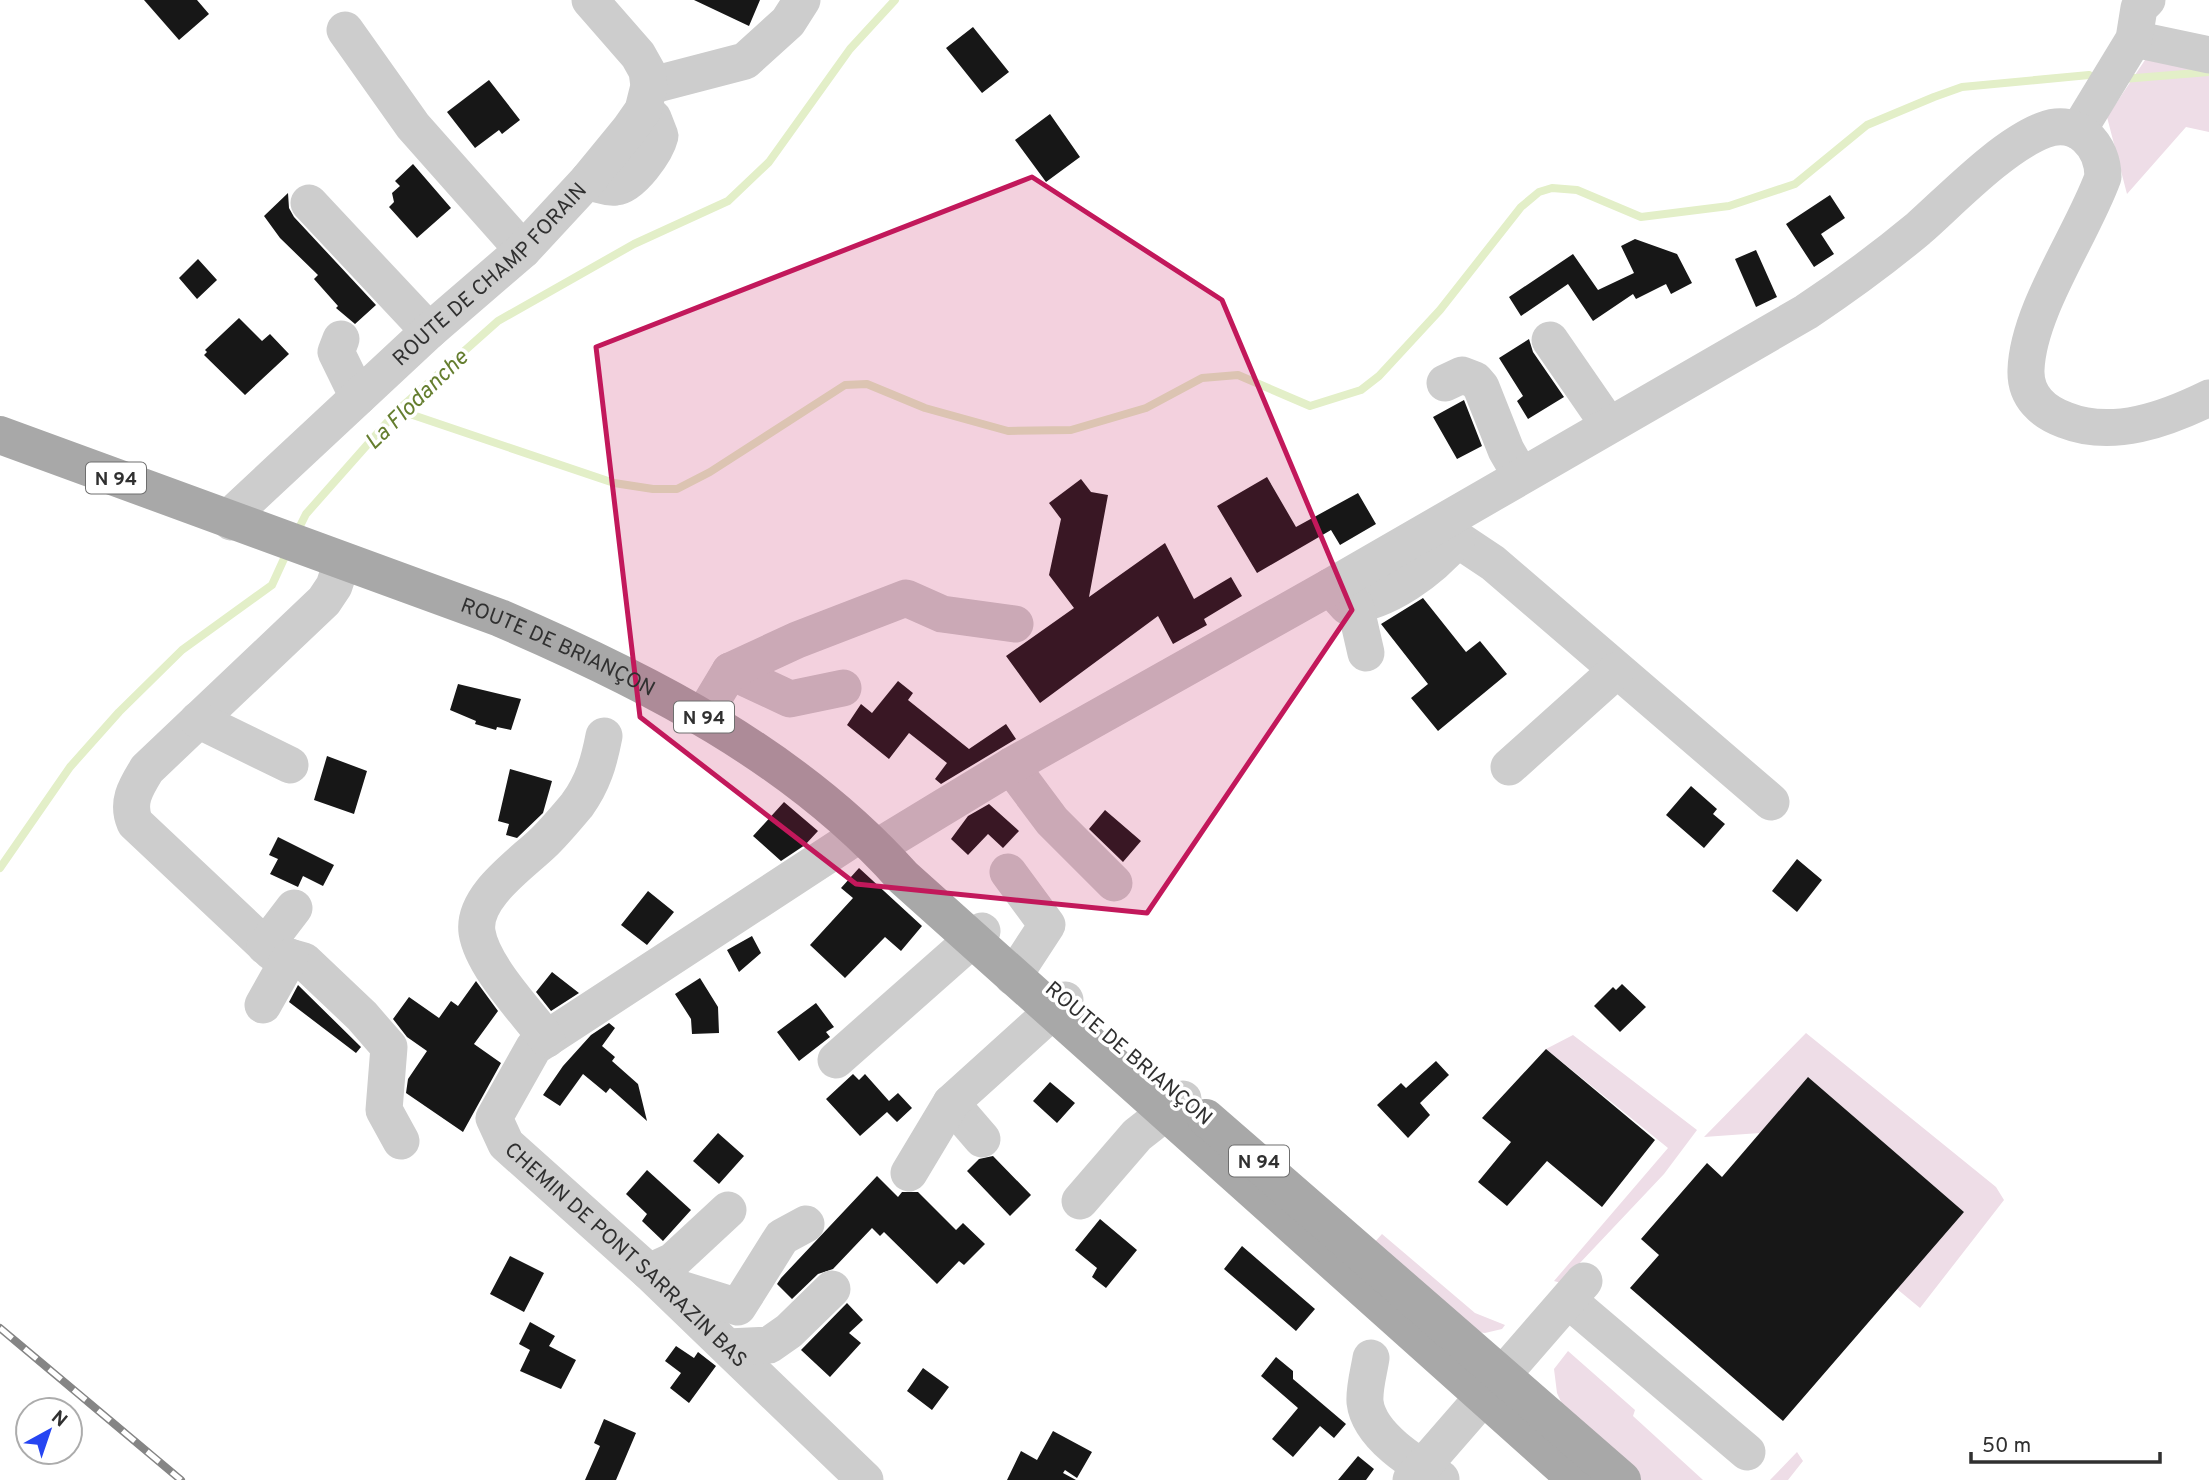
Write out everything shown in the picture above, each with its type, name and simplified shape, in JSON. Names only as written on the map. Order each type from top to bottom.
[{"type":"main road","name":"N 94","points":[[0,435],[328,556]]},
{"type":"main road","name":"ROUTE DE BRIANÇON","points":[[328,556],[500,618],[568,648],[703,716],[753,750],[873,846],[1175,1107],[1288,1224],[1493,1387],[1621,1480]]},
{"type":"main road","name":"ROUTE DE BRIANÇON","points":[[1175,1107],[1262,1163],[1493,1387],[1577,1480]]},
{"type":"street","points":[[590,0],[638,55],[647,71],[646,98],[745,61],[788,22],[802,0]]},
{"type":"street","points":[[2209,55],[2139,12],[2078,131],[2095,146],[2103,158],[2103,177],[2039,316],[2026,372],[2031,394],[2046,413],[2090,426],[2128,426],[2168,418],[2209,398]]},
{"type":"street","points":[[345,30],[413,126],[523,250]]},
{"type":"street","name":"ROUTE DE CHAMP FORAIN","points":[[232,522],[237,510],[429,331],[523,250],[588,180],[646,98]]},
{"type":"street","name":"CHEMIN DE PONT SARRAZIN BAS","points":[[865,1480],[654,1277],[506,1144],[494,1118],[534,1047],[1011,766],[1343,596],[1451,531],[1521,476],[1806,312],[1864,274],[1984,171],[2027,140],[2054,128],[2078,131]]},
{"type":"street","points":[[309,203],[429,331]]},
{"type":"street","points":[[341,338],[336,352],[358,397]]},
{"type":"street","points":[[1550,340],[1608,424]]},
{"type":"street","points":[[1445,383],[1462,375],[1475,380],[1481,387],[1506,450],[1521,476]]},
{"type":"street","points":[[1451,531],[1493,563],[1771,802]]},
{"type":"street","points":[[328,556],[334,586],[324,601],[147,769],[133,793],[129,811],[135,823],[276,952],[304,961],[362,1016],[389,1047],[384,1110],[401,1141]]},
{"type":"street","points":[[1343,596],[1366,653]]},
{"type":"street","points":[[703,716],[730,671],[797,640],[906,598],[942,614],[1015,624]]},
{"type":"street","points":[[730,671],[789,699],[843,688]]},
{"type":"street","points":[[1510,767],[1616,671]]},
{"type":"street","points":[[198,720],[290,765]]},
{"type":"street","points":[[547,1039],[488,960],[477,932],[479,912],[500,881],[545,841],[578,803],[598,771],[604,736]]},
{"type":"street","points":[[1011,766],[1052,821],[1114,883]]},
{"type":"street","points":[[1008,872],[1048,925],[1037,945],[1017,970]]},
{"type":"street","points":[[263,1004],[276,952],[294,908]]},
{"type":"street","points":[[836,1060],[977,935]]},
{"type":"street","points":[[909,1173],[951,1103],[1059,1006]]},
{"type":"street","points":[[951,1103],[982,1139]]},
{"type":"street","points":[[1080,1200],[1136,1135],[1175,1107]]},
{"type":"street","points":[[654,1277],[728,1210]]},
{"type":"street","points":[[654,1277],[738,1307],[782,1237],[807,1224]]},
{"type":"street","points":[[728,1347],[769,1345],[789,1331],[832,1289]]},
{"type":"street","points":[[1371,1358],[1365,1401],[1370,1420],[1425,1476],[1493,1387],[1576,1290],[1747,1452]]},
{"type":"highlighted area","points":[[1032,177],[1222,300],[1352,610],[1147,913],[856,884],[640,717],[596,347]]},
{"type":"shaded area","points":[[2209,43],[2209,132],[2186,127],[2127,194],[2107,117],[2147,57]]},
{"type":"shaded area","points":[[1806,1033],[1996,1187],[2004,1200],[1920,1308],[1897,1289],[1964,1212],[1809,1078],[1760,1133],[1704,1137]]},
{"type":"shaded area","points":[[1573,1035],[1697,1130],[1664,1174],[1561,1283],[1554,1281],[1668,1148],[1546,1049]]},
{"type":"shaded area","points":[[1382,1234],[1475,1313],[1505,1325],[1502,1329],[1485,1333],[1471,1331],[1373,1244]]},
{"type":"shaded area","points":[[1568,1351],[1635,1410],[1633,1416],[1703,1480],[1637,1480],[1567,1415],[1557,1393],[1554,1369]]},
{"type":"shaded area","points":[[1797,1452],[1803,1461],[1788,1480],[1770,1480]]},
{"type":"building","points":[[144,0],[197,0],[209,14],[179,40]]},
{"type":"building","points":[[694,0],[760,0],[749,26]]},
{"type":"building","points":[[973,27],[1009,72],[982,93],[946,48]]},
{"type":"building","points":[[489,80],[520,120],[502,134],[499,130],[475,148],[447,112]]},
{"type":"building","points":[[1050,114],[1080,157],[1046,182],[1015,140]]},
{"type":"building","points":[[413,164],[451,208],[417,238],[389,207],[394,202],[392,193],[400,186],[395,181]]},
{"type":"building","points":[[288,193],[289,208],[294,217],[376,305],[355,324],[336,308],[338,306],[314,279],[318,275],[280,238],[264,216]]},
{"type":"building","points":[[1830,195],[1845,218],[1821,234],[1834,254],[1814,267],[1786,224]]},
{"type":"building","points":[[1635,239],[1677,254],[1692,283],[1671,294],[1666,284],[1636,299],[1633,294],[1593,321],[1568,284],[1521,316],[1509,297],[1573,254],[1598,290],[1634,273],[1621,246]]},
{"type":"building","points":[[1756,250],[1777,297],[1756,307],[1735,259]]},
{"type":"building","points":[[198,259],[217,280],[197,299],[179,278]]},
{"type":"building","points":[[239,318],[262,341],[270,334],[289,354],[245,395],[204,355],[207,352],[205,350]]},
{"type":"building","points":[[1529,339],[1533,352],[1564,397],[1528,419],[1517,401],[1523,396],[1499,358]]},
{"type":"building","points":[[1464,400],[1482,446],[1457,459],[1433,417]]},
{"type":"building","points":[[1267,477],[1296,527],[1358,493],[1376,524],[1340,545],[1331,530],[1257,573],[1217,506]]},
{"type":"building","points":[[1081,479],[1091,492],[1108,495],[1089,597],[1165,543],[1194,599],[1231,577],[1242,596],[1204,619],[1207,625],[1173,644],[1158,616],[1040,703],[1006,656],[1074,608],[1049,575],[1061,519],[1049,503]]},
{"type":"building","points":[[1423,598],[1466,652],[1480,641],[1507,674],[1438,731],[1411,698],[1428,684],[1381,624]]},
{"type":"building","points":[[898,681],[913,693],[908,700],[969,749],[1006,724],[1016,739],[941,784],[935,779],[947,763],[909,733],[889,759],[847,725],[861,704],[872,713]]},
{"type":"building","points":[[458,684],[521,699],[511,730],[497,727],[496,730],[475,724],[476,721],[450,710]]},
{"type":"building","points":[[327,756],[367,771],[354,814],[314,800]]},
{"type":"building","points":[[510,769],[552,781],[543,813],[517,838],[506,835],[509,824],[498,821]]},
{"type":"building","points":[[1691,786],[1717,809],[1713,814],[1725,824],[1704,848],[1666,815]]},
{"type":"building","points":[[784,802],[818,831],[805,845],[781,861],[753,836]]},
{"type":"building","points":[[989,804],[1019,831],[1003,848],[988,834],[968,855],[951,839],[968,816]]},
{"type":"building","points":[[1105,810],[1141,841],[1123,862],[1089,829]]},
{"type":"building","points":[[278,837],[334,865],[323,886],[303,876],[298,887],[270,874],[278,859],[269,855]]},
{"type":"building","points":[[1797,859],[1822,880],[1797,912],[1772,891]]},
{"type":"building","points":[[859,868],[922,926],[901,951],[885,937],[845,978],[810,945],[853,898],[841,888]]},
{"type":"building","points":[[648,891],[674,912],[647,945],[621,925]]},
{"type":"building","points":[[752,936],[761,953],[739,972],[727,950]]},
{"type":"building","points":[[552,972],[579,993],[551,1011],[536,992]]},
{"type":"building","points":[[700,978],[718,1007],[719,1033],[692,1034],[691,1019],[675,994]]},
{"type":"building","points":[[476,981],[498,1011],[474,1044],[501,1063],[463,1132],[406,1093],[408,1079],[427,1051],[407,1037],[393,1019],[409,997],[439,1018],[451,1001],[458,1006]]},
{"type":"building","points":[[1622,984],[1646,1007],[1620,1032],[1594,1006],[1613,987],[1616,990]]},
{"type":"building","points":[[298,985],[361,1047],[356,1053],[289,1002]]},
{"type":"building","points":[[816,1003],[834,1027],[826,1032],[830,1037],[799,1061],[777,1032]]},
{"type":"building","points":[[609,1023],[615,1028],[602,1046],[615,1057],[612,1061],[638,1084],[647,1121],[610,1088],[606,1093],[583,1074],[560,1106],[543,1095],[563,1066],[591,1035]]},
{"type":"building","points":[[1546,1049],[1655,1140],[1602,1207],[1547,1161],[1507,1206],[1478,1182],[1511,1142],[1482,1118]]},
{"type":"building","points":[[1436,1061],[1449,1075],[1420,1103],[1430,1115],[1408,1138],[1377,1105],[1401,1083],[1406,1088]]},
{"type":"building","points":[[853,1074],[859,1080],[865,1074],[889,1101],[898,1093],[912,1108],[897,1122],[887,1112],[860,1136],[826,1099]]},
{"type":"building","points":[[1808,1077],[1964,1212],[1783,1421],[1630,1288],[1659,1255],[1641,1239],[1707,1163],[1722,1177]]},
{"type":"building","points":[[1050,1082],[1075,1103],[1057,1123],[1033,1101]]},
{"type":"building","points":[[718,1133],[744,1156],[719,1184],[693,1161]]},
{"type":"building","points":[[993,1156],[1031,1195],[1010,1216],[967,1171],[979,1159]]},
{"type":"building","points":[[647,1170],[691,1210],[663,1241],[642,1221],[647,1214],[626,1194]]},
{"type":"building","points":[[877,1176],[898,1197],[902,1192],[918,1192],[956,1230],[963,1223],[985,1244],[964,1265],[959,1261],[937,1284],[884,1232],[880,1236],[872,1228],[833,1269],[818,1274],[792,1299],[777,1284],[781,1278]]},
{"type":"building","points":[[1100,1219],[1137,1250],[1106,1288],[1092,1277],[1097,1268],[1075,1250]]},
{"type":"building","points":[[1242,1246],[1315,1309],[1296,1331],[1224,1269]]},
{"type":"building","points":[[510,1256],[544,1273],[524,1312],[490,1294]]},
{"type":"building","points":[[847,1303],[863,1320],[849,1333],[861,1343],[830,1377],[801,1350]]},
{"type":"building","points":[[530,1322],[555,1336],[549,1346],[576,1360],[561,1389],[520,1371],[530,1350],[519,1344]]},
{"type":"building","points":[[676,1346],[694,1358],[698,1352],[716,1366],[689,1403],[670,1388],[681,1373],[665,1361]]},
{"type":"building","points":[[1276,1357],[1293,1371],[1293,1379],[1346,1424],[1334,1438],[1320,1426],[1293,1457],[1272,1439],[1298,1408],[1261,1376]]},
{"type":"building","points":[[923,1368],[949,1387],[932,1410],[907,1391]]},
{"type":"building","points":[[604,1419],[636,1433],[616,1480],[585,1480],[600,1446],[594,1443]]},
{"type":"building","points":[[1053,1431],[1092,1452],[1077,1478],[1065,1470],[1063,1473],[1076,1480],[1007,1480],[1021,1451],[1037,1460]]},
{"type":"building","points":[[1358,1456],[1374,1469],[1366,1480],[1338,1480]]},
{"type":"waterway","name":"La Flodanche","points":[[297,532],[306,514],[398,410],[498,321],[634,244],[728,201],[769,162],[850,49],[895,0]]},
{"type":"waterway","points":[[2123,79],[2209,72]]},
{"type":"waterway","points":[[398,410],[614,483],[653,489],[677,489],[710,472],[845,385],[867,384],[925,408],[1008,431],[1071,430],[1146,408],[1202,378],[1238,375],[1310,406],[1361,390],[1379,376],[1440,310],[1521,207],[1539,192],[1552,188],[1577,190],[1641,217],[1729,206],[1795,184],[1867,125],[1934,97],[1962,87],[2089,75]]},
{"type":"waterway","name":"La Flodanche","points":[[0,868],[70,767],[119,712],[182,650],[272,585],[288,550]]},
{"type":"railway","points":[[0,1328],[181,1480]]}]
